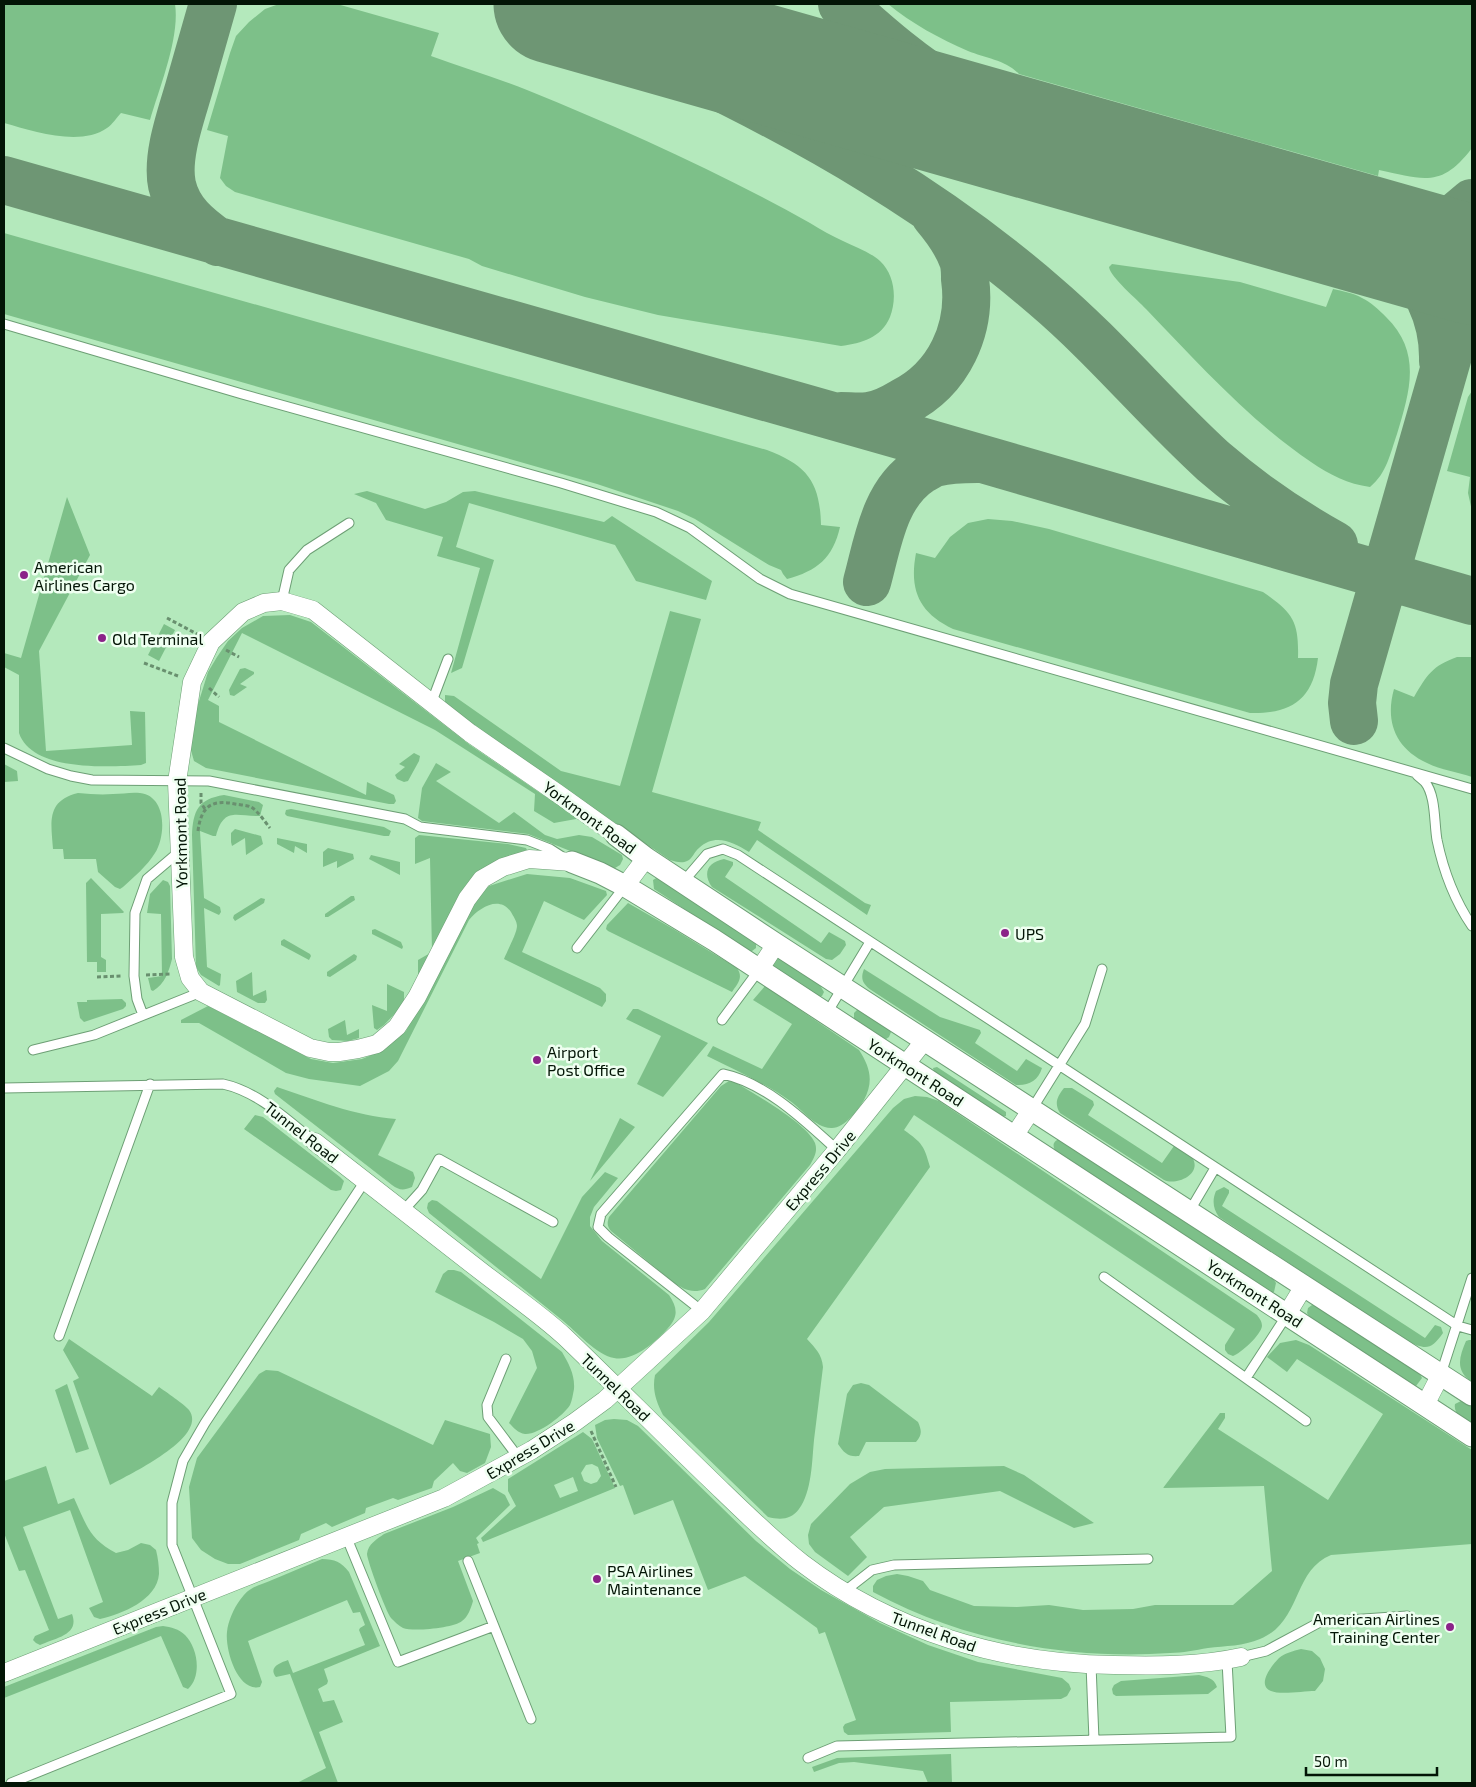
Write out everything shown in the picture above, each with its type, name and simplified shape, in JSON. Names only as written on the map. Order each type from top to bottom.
[{"type":"street","name":"Yorkmont Road","points":[[1472,1395],[646,858],[557,792],[470,734],[313,610],[282,601],[264,603],[243,612],[211,642],[192,682],[177,782],[184,957],[190,978],[201,992],[310,1048],[339,1052],[377,1044],[397,1027],[417,997],[466,899],[482,879],[503,867],[529,859],[572,862],[600,873],[625,886],[714,940],[1472,1436]]},
{"type":"street","points":[[625,886],[646,858]]},
{"type":"street","points":[[759,970],[776,944]]},
{"type":"street","name":"Express Drive","points":[[4,1672],[444,1498],[518,1457],[584,1415],[617,1389],[702,1310],[837,1150],[925,1040]]},
{"type":"street","points":[[1014,1136],[1032,1109]]},
{"type":"street","name":"Tunnel Road","points":[[315,1142],[562,1335],[763,1530],[803,1564],[845,1591],[912,1626],[960,1643],[1046,1662],[1146,1666],[1234,1659]]},
{"type":"street","points":[[1287,1314],[1304,1286]]},
{"type":"street","points":[[1425,1405],[1441,1374]]},
{"type":"lane","points":[[4,324],[242,394],[516,470],[656,512],[690,528],[760,579],[790,594],[1472,789]]},
{"type":"lane","points":[[282,601],[289,570],[307,550],[349,523]]},
{"type":"lane","points":[[432,704],[448,659]]},
{"type":"lane","points":[[4,748],[48,769],[71,776],[92,780],[209,781],[406,819],[420,827],[527,840],[550,849],[572,862]]},
{"type":"lane","points":[[1414,772],[1426,783],[1432,800],[1437,840],[1450,882],[1472,926]]},
{"type":"lane","points":[[683,883],[707,854],[723,849],[738,856],[1458,1326],[1472,1330]]},
{"type":"lane","points":[[143,1015],[134,976],[135,912],[147,879],[180,851]]},
{"type":"lane","points":[[577,948],[625,886]]},
{"type":"lane","points":[[827,1014],[870,942]]},
{"type":"lane","points":[[1032,1109],[1085,1024],[1102,969]]},
{"type":"lane","points":[[722,1020],[759,970]]},
{"type":"lane","points":[[33,1050],[94,1035],[201,992]]},
{"type":"lane","points":[[702,1310],[608,1237],[598,1227],[601,1214],[723,1074],[738,1077],[774,1098],[804,1120],[837,1150]]},
{"type":"lane","points":[[59,1336],[150,1084]]},
{"type":"lane","name":"Tunnel Road","points":[[4,1088],[223,1084],[249,1092],[315,1142]]},
{"type":"lane","points":[[403,1211],[422,1190],[439,1159],[553,1222]]},
{"type":"lane","points":[[1189,1212],[1215,1168]]},
{"type":"lane","points":[[11,1783],[231,1694],[172,1545],[172,1503],[183,1461],[205,1423],[365,1181]]},
{"type":"lane","points":[[1104,1277],[1306,1421]]},
{"type":"lane","points":[[1441,1374],[1472,1278]]},
{"type":"lane","points":[[1246,1378],[1287,1314]]},
{"type":"lane","points":[[506,1359],[488,1405],[488,1417],[518,1457]]},
{"type":"lane","points":[[346,1536],[398,1662],[494,1626]]},
{"type":"lane","points":[[845,1591],[872,1570],[894,1565],[1148,1560]]},
{"type":"lane","points":[[468,1561],[531,1719]]},
{"type":"lane","points":[[808,1758],[837,1746],[1231,1737],[1234,1659],[1266,1651],[1320,1622],[1407,1616]]},
{"type":"lane","points":[[1091,1665],[1094,1740]]},
{"type":"path","points":[[208,687],[219,697]]},
{"type":"path","points":[[584,1415],[616,1487]]},
{"type":"green space","points":[[4,4],[175,4],[175,31],[172,46],[150,120],[121,113],[107,128],[96,134],[70,137],[56,136],[4,123]]},
{"type":"green space","points":[[279,4],[337,4],[439,33],[431,56],[515,85],[563,105],[635,136],[741,186],[831,235],[867,252],[880,261],[892,280],[894,303],[890,317],[882,330],[876,335],[863,341],[841,346],[658,315],[585,297],[482,266],[469,259],[235,192],[226,186],[220,178],[228,136],[207,130],[236,36],[265,9]]},
{"type":"green space","points":[[888,4],[1472,4],[1472,148],[1451,170],[1441,175],[1420,178],[1379,170],[1378,176],[1019,74],[1002,62],[968,51],[936,36],[906,18]]},
{"type":"green space","points":[[4,233],[767,450],[792,462],[809,477],[818,497],[821,525],[840,527],[837,538],[822,562],[807,572],[787,579],[781,570],[769,565],[695,519],[678,511],[597,484],[4,314]]},
{"type":"green space","points":[[1112,264],[1240,282],[1326,307],[1333,289],[1348,292],[1375,306],[1397,330],[1405,344],[1410,372],[1406,402],[1397,434],[1387,463],[1376,482],[1370,487],[1354,484],[1332,475],[1288,446],[1245,410],[1114,277],[1109,267]]},
{"type":"green space","points":[[1472,391],[1472,511],[1468,493],[1470,477],[1447,471],[1468,397]]},
{"type":"green space","points":[[367,491],[425,509],[446,502],[463,492],[475,491],[604,522],[612,516],[712,581],[706,600],[636,581],[615,545],[469,503],[456,547],[494,560],[462,668],[451,673],[480,568],[437,556],[443,537],[386,520],[376,503],[354,494]]},
{"type":"green space","points":[[67,497],[90,555],[39,651],[46,751],[132,745],[130,711],[145,712],[146,763],[141,765],[92,766],[55,761],[39,755],[27,746],[19,733],[19,675],[4,667],[4,653],[21,658]]},
{"type":"green space","points":[[988,519],[1012,521],[1049,529],[1263,592],[1288,612],[1292,619],[1297,635],[1298,658],[1318,658],[1311,684],[1298,702],[1288,707],[1277,711],[1250,713],[953,629],[941,623],[932,616],[919,599],[914,578],[916,553],[935,558],[950,537],[968,523]]},
{"type":"green space","points":[[670,611],[701,619],[652,792],[761,822],[758,830],[865,903],[871,905],[867,915],[757,840],[749,852],[730,842],[718,840],[705,843],[687,861],[670,860],[537,770],[445,704],[445,695],[454,696],[561,771],[620,786]]},
{"type":"green space","points":[[290,615],[311,622],[470,745],[577,816],[576,819],[554,823],[534,811],[535,794],[435,730],[242,633],[208,700],[219,706],[219,722],[366,795],[367,782],[394,795],[396,801],[394,804],[389,804],[206,768],[194,761],[190,747],[190,730],[208,672],[217,657],[228,641],[242,628],[263,616]]},
{"type":"green space","points":[[164,624],[175,630],[159,661],[148,655]]},
{"type":"green space","points":[[1457,657],[1472,657],[1472,777],[1438,767],[1416,757],[1400,741],[1392,723],[1391,712],[1394,689],[1414,697],[1431,672]]},
{"type":"green space","points":[[245,668],[254,672],[254,674],[240,684],[247,687],[234,696],[230,695],[229,690],[240,669]]},
{"type":"green space","points":[[414,753],[420,756],[419,761],[408,781],[404,782],[397,779],[395,775],[405,767],[399,764]]},
{"type":"green space","points":[[436,763],[451,772],[436,781],[499,823],[514,812],[545,835],[557,839],[579,835],[592,837],[622,855],[623,859],[620,865],[615,868],[610,867],[528,834],[422,821],[418,818],[422,788]]},
{"type":"green space","points":[[4,764],[17,771],[18,781],[4,782]]},
{"type":"green space","points":[[78,793],[140,793],[149,796],[160,809],[162,827],[159,846],[144,867],[120,889],[98,872],[96,859],[64,859],[63,849],[53,849],[52,822],[56,807],[60,801]]},
{"type":"green space","points":[[224,795],[259,802],[263,805],[260,816],[232,815],[227,817],[223,820],[216,836],[200,831],[204,898],[220,907],[221,912],[219,915],[204,908],[207,967],[221,974],[219,986],[201,975],[196,967],[192,835],[196,813],[203,803]]},
{"type":"green space","points":[[291,809],[384,827],[391,831],[389,836],[384,836],[287,816],[285,814],[286,810]]},
{"type":"green space","points":[[235,829],[261,836],[263,844],[246,855],[245,838],[232,846],[231,833]]},
{"type":"green space","points":[[419,835],[508,844],[526,848],[527,850],[500,859],[418,976],[418,960],[432,952],[430,858],[415,864],[415,838]]},
{"type":"green space","points":[[277,838],[307,844],[307,853],[295,846],[294,853],[277,844]]},
{"type":"green space","points":[[328,848],[353,854],[354,859],[337,868],[337,861],[323,867],[323,852]]},
{"type":"green space","points":[[371,855],[400,862],[400,875],[369,859]]},
{"type":"green space","points":[[724,859],[733,862],[725,877],[821,943],[829,932],[845,941],[846,945],[840,954],[832,960],[826,959],[712,887],[707,877],[708,869],[718,860]]},
{"type":"green space","points":[[527,874],[570,878],[606,891],[607,895],[584,920],[544,901],[522,952],[600,988],[606,994],[606,1001],[602,1007],[504,959],[517,929],[517,924],[506,907],[501,904],[495,904],[478,911],[469,920],[398,1061],[389,1071],[360,1086],[309,1079],[286,1073],[199,1023],[181,1023],[181,1020],[208,1006],[311,1059],[333,1063],[362,1059],[381,1051],[406,1031],[473,900],[489,886]]},
{"type":"green space","points":[[658,877],[756,940],[756,948],[748,951],[654,889],[653,880]]},
{"type":"green space","points":[[91,878],[124,912],[101,914],[101,957],[106,960],[106,972],[97,972],[97,962],[87,962],[86,883]]},
{"type":"green space","points":[[163,880],[168,882],[170,886],[172,959],[168,973],[153,991],[151,990],[148,978],[162,976],[161,914],[147,913],[150,894]]},
{"type":"green space","points":[[351,896],[354,896],[355,900],[325,917],[325,914]]},
{"type":"green space","points":[[261,898],[265,899],[264,903],[235,921],[234,915]]},
{"type":"green space","points":[[628,903],[737,968],[740,978],[732,992],[608,931],[606,929],[607,925]]},
{"type":"green space","points":[[375,929],[401,942],[402,949],[372,934],[372,930]]},
{"type":"green space","points":[[284,939],[310,954],[309,960],[281,945],[281,941]]},
{"type":"green space","points":[[354,954],[357,956],[356,960],[330,977],[327,976],[327,972]]},
{"type":"green space","points":[[778,956],[817,980],[824,992],[822,996],[818,997],[774,968],[772,964]]},
{"type":"green space","points":[[864,969],[940,1017],[980,1030],[981,1033],[975,1043],[1017,1071],[1026,1059],[1042,1068],[1040,1073],[1032,1082],[1025,1085],[1016,1085],[871,990],[863,981]]},
{"type":"green space","points":[[252,972],[253,996],[266,990],[267,1000],[265,1003],[258,1003],[237,992],[236,981]]},
{"type":"green space","points":[[387,984],[404,992],[404,1004],[377,1030],[374,1028],[372,1005],[387,1011]]},
{"type":"green space","points":[[765,986],[859,1050],[863,1056],[868,1068],[869,1087],[864,1100],[854,1114],[841,1125],[831,1128],[819,1125],[790,1101],[770,1088],[707,1056],[713,1046],[762,1069],[792,1024],[753,1000]]},
{"type":"green space","points":[[122,999],[126,1003],[123,1009],[84,1022],[80,1018],[77,1002]]},
{"type":"green space","points":[[633,1009],[638,1009],[708,1043],[663,1097],[637,1084],[661,1036],[626,1019]]},
{"type":"green space","points":[[858,1009],[888,1026],[891,1032],[889,1037],[886,1039],[881,1038],[854,1020],[854,1013]]},
{"type":"green space","points":[[345,1020],[347,1035],[359,1029],[359,1038],[348,1041],[332,1040],[329,1037],[328,1029]]},
{"type":"green space","points":[[937,1067],[1006,1112],[1006,1116],[1001,1117],[934,1072],[933,1068]]},
{"type":"green space","points":[[729,1081],[735,1082],[767,1101],[791,1118],[810,1135],[815,1143],[816,1152],[810,1165],[705,1289],[692,1291],[684,1289],[673,1282],[611,1231],[608,1221],[609,1217],[721,1086]]},
{"type":"green space","points":[[277,1087],[351,1111],[396,1119],[378,1155],[413,1172],[415,1178],[412,1187],[401,1189],[392,1185],[275,1094],[274,1091]]},
{"type":"green space","points":[[1064,1088],[1072,1088],[1093,1101],[1094,1105],[1088,1115],[1162,1163],[1176,1145],[1192,1157],[1194,1169],[1187,1177],[1181,1180],[1164,1180],[1060,1113],[1057,1100]]},
{"type":"green space","points":[[915,1096],[939,1101],[1257,1315],[1262,1323],[1261,1330],[1241,1351],[1233,1356],[1228,1354],[1225,1350],[1225,1345],[1235,1329],[914,1115],[904,1130],[922,1145],[930,1167],[807,1339],[820,1355],[823,1367],[809,1485],[807,1494],[796,1513],[781,1519],[768,1517],[663,1415],[655,1395],[655,1375],[709,1322],[893,1108],[904,1099]]},
{"type":"green space","points":[[255,1115],[263,1117],[340,1177],[344,1181],[341,1190],[331,1190],[244,1129]]},
{"type":"green space","points":[[620,1118],[635,1127],[590,1181]]},
{"type":"green space","points":[[1060,1139],[1272,1277],[1276,1283],[1274,1292],[1269,1292],[1057,1153],[1054,1149],[1054,1144],[1055,1141]]},
{"type":"green space","points":[[605,1172],[618,1178],[594,1207],[590,1217],[590,1226],[602,1241],[669,1295],[676,1311],[672,1324],[657,1339],[644,1350],[629,1357],[621,1358],[607,1356],[593,1348],[562,1320],[429,1213],[427,1208],[428,1203],[432,1200],[437,1201],[541,1279],[582,1197]]},
{"type":"green space","points":[[1224,1187],[1229,1190],[1229,1193],[1222,1206],[1425,1338],[1435,1325],[1441,1327],[1443,1333],[1435,1343],[1428,1347],[1419,1346],[1407,1341],[1219,1217],[1214,1208],[1214,1198],[1216,1191]]},
{"type":"green space","points":[[448,1270],[461,1272],[562,1352],[572,1374],[574,1389],[570,1405],[550,1424],[537,1431],[525,1434],[509,1423],[537,1368],[532,1351],[523,1339],[435,1292],[443,1274]]},
{"type":"green space","points":[[1312,1305],[1317,1306],[1420,1374],[1422,1378],[1416,1386],[1412,1385],[1310,1318],[1307,1313],[1308,1308]]},
{"type":"green space","points":[[69,1339],[152,1396],[159,1387],[189,1410],[192,1421],[188,1432],[178,1443],[148,1464],[110,1485],[73,1381],[79,1378],[63,1350]]},
{"type":"green space","points":[[1296,1340],[1309,1345],[1472,1450],[1472,1544],[1331,1555],[1318,1563],[1309,1572],[1291,1609],[1274,1631],[1248,1643],[1180,1652],[1094,1653],[1055,1650],[1017,1644],[943,1623],[907,1609],[873,1592],[873,1586],[877,1580],[897,1574],[923,1581],[930,1590],[974,1606],[1017,1607],[1049,1605],[1083,1610],[1133,1609],[1155,1605],[1233,1605],[1272,1571],[1264,1486],[1163,1488],[1220,1413],[1225,1413],[1225,1418],[1218,1429],[1328,1500],[1383,1414],[1297,1359],[1287,1372],[1267,1357],[1280,1343]]},
{"type":"green space","points":[[1472,1340],[1472,1382],[1463,1373],[1460,1363],[1466,1341]]},
{"type":"green space","points":[[266,1370],[278,1371],[433,1445],[445,1420],[490,1434],[491,1447],[485,1463],[467,1473],[460,1471],[453,1463],[434,1481],[432,1488],[398,1500],[393,1498],[366,1508],[365,1513],[332,1527],[326,1523],[301,1534],[299,1540],[240,1564],[228,1564],[215,1559],[201,1550],[192,1538],[189,1487],[197,1458],[259,1374]]},
{"type":"green space","points":[[861,1383],[869,1385],[918,1422],[921,1433],[916,1442],[866,1442],[859,1456],[849,1455],[842,1450],[838,1444],[847,1394],[853,1385]]},
{"type":"green space","points":[[67,1384],[89,1449],[76,1453],[55,1390]]},
{"type":"green space","points":[[1461,1401],[1472,1407],[1472,1424],[1456,1411],[1455,1404]]},
{"type":"green space","points":[[605,1420],[627,1420],[638,1426],[756,1541],[790,1569],[821,1590],[880,1623],[928,1645],[978,1662],[1062,1678],[1069,1684],[1071,1689],[1067,1696],[1061,1699],[950,1702],[951,1732],[848,1735],[844,1732],[843,1727],[845,1724],[856,1720],[825,1632],[819,1634],[817,1628],[745,1576],[708,1590],[673,1500],[634,1515],[623,1485],[620,1486],[597,1438],[595,1425]]},
{"type":"green space","points":[[583,1432],[592,1439],[615,1488],[483,1542],[481,1538],[516,1506],[508,1491],[508,1479]],"holes":[[[592,1464],[598,1467],[601,1476],[597,1482],[591,1484],[584,1481],[581,1473],[586,1465]],[[573,1477],[578,1491],[560,1498],[554,1485]]]},
{"type":"green space","points":[[46,1466],[58,1504],[74,1498],[89,1530],[107,1548],[116,1553],[128,1550],[141,1543],[150,1545],[156,1550],[159,1574],[157,1583],[152,1591],[137,1604],[109,1617],[100,1619],[94,1617],[89,1608],[103,1602],[70,1510],[23,1527],[58,1619],[72,1614],[74,1621],[72,1627],[65,1635],[40,1645],[33,1640],[35,1636],[49,1630],[25,1570],[19,1571],[4,1533],[4,1481]]},
{"type":"green space","points":[[1004,1466],[1024,1475],[1094,1523],[1074,1528],[1000,1491],[884,1507],[850,1537],[867,1557],[848,1576],[815,1552],[809,1544],[808,1535],[811,1524],[850,1484],[870,1472],[885,1469]]},
{"type":"green space","points":[[493,1488],[505,1495],[510,1505],[476,1538],[479,1543],[477,1544],[480,1553],[458,1561],[473,1601],[468,1615],[451,1626],[415,1630],[401,1627],[391,1618],[381,1597],[367,1554],[369,1547],[384,1534],[453,1507]]},
{"type":"green space","points":[[322,1559],[337,1562],[349,1572],[380,1646],[324,1669],[328,1681],[327,1684],[318,1689],[323,1702],[334,1700],[343,1722],[319,1732],[338,1783],[297,1783],[326,1768],[290,1674],[276,1677],[273,1671],[274,1668],[288,1660],[293,1673],[365,1645],[359,1630],[365,1625],[360,1612],[353,1613],[347,1600],[248,1641],[262,1682],[260,1687],[252,1687],[245,1683],[234,1668],[228,1648],[227,1632],[234,1611],[248,1591]]},
{"type":"green space","points":[[163,1626],[183,1633],[193,1647],[197,1670],[188,1689],[183,1687],[161,1636],[4,1698],[4,1687],[156,1627]]},
{"type":"green space","points":[[1301,1649],[1312,1651],[1320,1658],[1325,1669],[1323,1681],[1315,1691],[1280,1693],[1267,1688],[1265,1680],[1269,1670],[1276,1661],[1292,1651]]},
{"type":"green space","points":[[1199,1675],[1212,1680],[1217,1687],[1208,1694],[1116,1696],[1113,1694],[1112,1689],[1114,1685],[1121,1681]]},
{"type":"green space","points":[[951,1754],[952,1783],[928,1783],[923,1771],[854,1762],[839,1763],[814,1772],[812,1767],[837,1758]]},
{"type":"taxiway","points":[[213,4],[175,136],[171,174],[175,195],[184,211],[203,231],[218,242]]},
{"type":"taxiway","points":[[531,4],[650,54],[736,95],[829,145],[919,200],[962,230],[1045,296],[1227,473],[1271,506],[1334,545]]},
{"type":"taxiway","points":[[842,4],[897,52],[941,84],[986,109],[1080,153]]},
{"type":"taxiway","points":[[4,180],[910,438],[1472,601]]},
{"type":"taxiway","points":[[1352,231],[1397,235],[1426,230],[1453,219],[1472,203]]},
{"type":"taxiway","points":[[841,416],[872,415],[886,411],[899,404],[919,392],[933,380],[945,366],[954,351],[961,334],[965,316],[965,267],[961,254],[947,230],[935,215]]},
{"type":"taxiway","points":[[1351,231],[1389,251],[1413,272],[1430,299],[1436,314],[1440,329],[1443,361]]},
{"type":"taxiway","points":[[1354,721],[1352,703],[1354,684],[1472,272]]},
{"type":"taxiway","points":[[867,582],[884,520],[898,492],[921,470],[933,464],[950,460],[977,459]]},
{"type":"runway","points":[[553,4],[1472,265]]},
{"type":"place","name":"American Airlines Cargo","points":[[24,575]]},
{"type":"place","name":"Old Terminal","points":[[102,638]]},
{"type":"place","name":"UPS","points":[[1005,933]]},
{"type":"place","name":"Airport Post Office","points":[[537,1060]]},
{"type":"place","name":"PSA Airlines Maintenance","points":[[597,1579]]},
{"type":"place","name":"American Airlines Training Center","points":[[1450,1627]]}]
